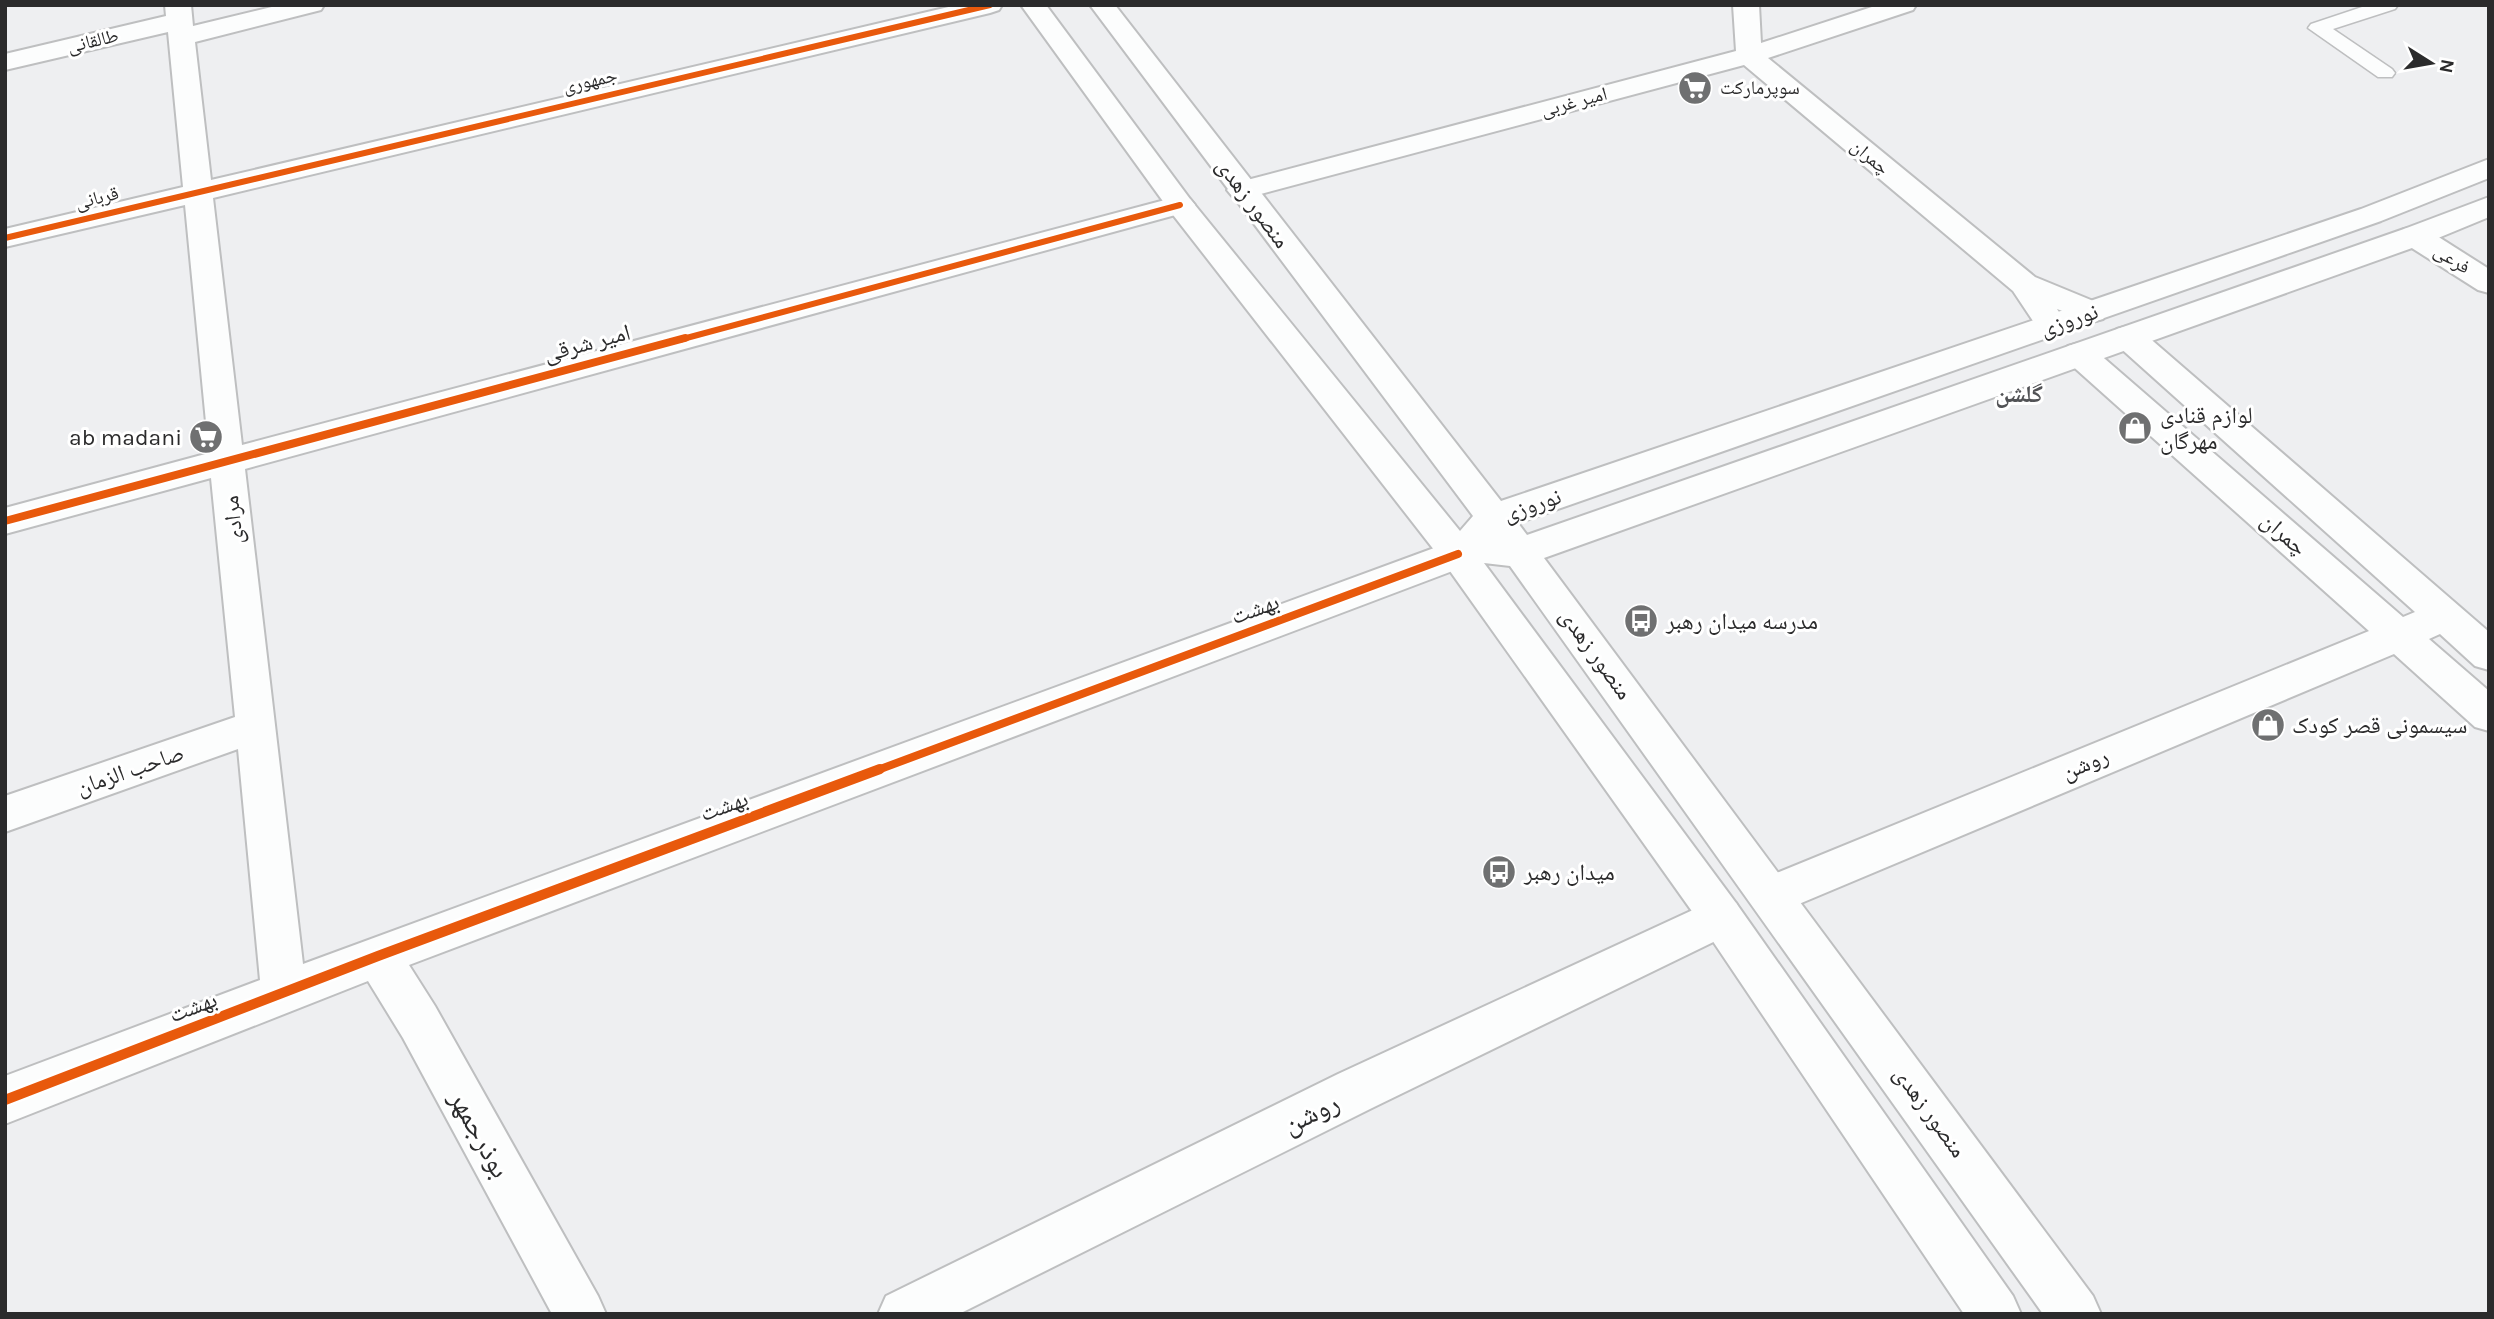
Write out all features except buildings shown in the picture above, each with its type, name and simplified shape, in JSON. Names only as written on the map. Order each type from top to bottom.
[{"type":"street","name":"طالقانی","points":[[5,62],[180,21],[312,5]]},
{"type":"street","name":"جمهوری","points":[[198,191],[990,5]]},
{"type":"street","name":"منصور زهدی","points":[[1034,5],[1211,197],[1493,518],[1772,895],[2075,1314]]},
{"type":"street","name":"منصور زهدی","points":[[1102,5],[1211,197],[1458,554],[1720,917],[1995,1314]]},
{"type":"street","points":[[1746,5],[1749,56]]},
{"type":"street","name":"امیر غربی","points":[[1211,197],[1749,56],[1904,5]]},
{"type":"street","name":"مرادی","points":[[180,21],[284,993]]},
{"type":"street","name":"چمران","points":[[1749,56],[2024,284],[2052,326],[2079,354],[2489,715]]},
{"type":"street","name":"نوروزی","points":[[1458,554],[1493,518],[2371,215],[2489,168]]},
{"type":"street","name":"قربانی","points":[[5,238],[198,191]]},
{"type":"street","name":"امیر شرقی","points":[[5,521],[226,459],[1211,197]]},
{"type":"street","name":"نوروزی","points":[[1458,554],[1520,552],[2415,236],[2489,206]]},
{"type":"street","name":"فرعی","points":[[2415,236],[2489,283]]},
{"type":"street","name":"چمران","points":[[2024,284],[2092,312],[2128,337],[2489,655]]},
{"type":"street","name":"بهشت","points":[[5,1100],[378,956],[1458,554]]},
{"type":"street","name":"روشن","points":[[1772,895],[2445,616]]},
{"type":"street","name":"صاحب الزمان","points":[[5,814],[256,726]]},
{"type":"street","name":"روشن","points":[[904,1314],[1355,1091],[1720,917]]},
{"type":"street","name":"بوذرجمهر","points":[[378,956],[419,1022],[580,1314]]},
{"type":"lane","points":[[2385,73],[2318,28],[2388,5]]},
{"type":"cycle path","points":[[5,238],[990,5]]},
{"type":"cycle path","points":[[5,521],[1180,205]]},
{"type":"cycle path","points":[[5,1100],[378,956],[1458,554]]},
{"type":"place","name":"سوپرمارکت","points":[[1695,88]]},
{"type":"place","name":"لوازم قنادی مهرگان","points":[[2135,428]]},
{"type":"place","name":"ab madani","points":[[206,437]]},
{"type":"place","name":"مدرسه میدان رهبر","points":[[1641,621]]},
{"type":"place","name":"سیسمونی قصر کودک","points":[[2268,725]]},
{"type":"place","name":"میدان رهبر","points":[[1499,872]]},
{"type":"district","name":"گلشن","points":[[2019,394]]}]
